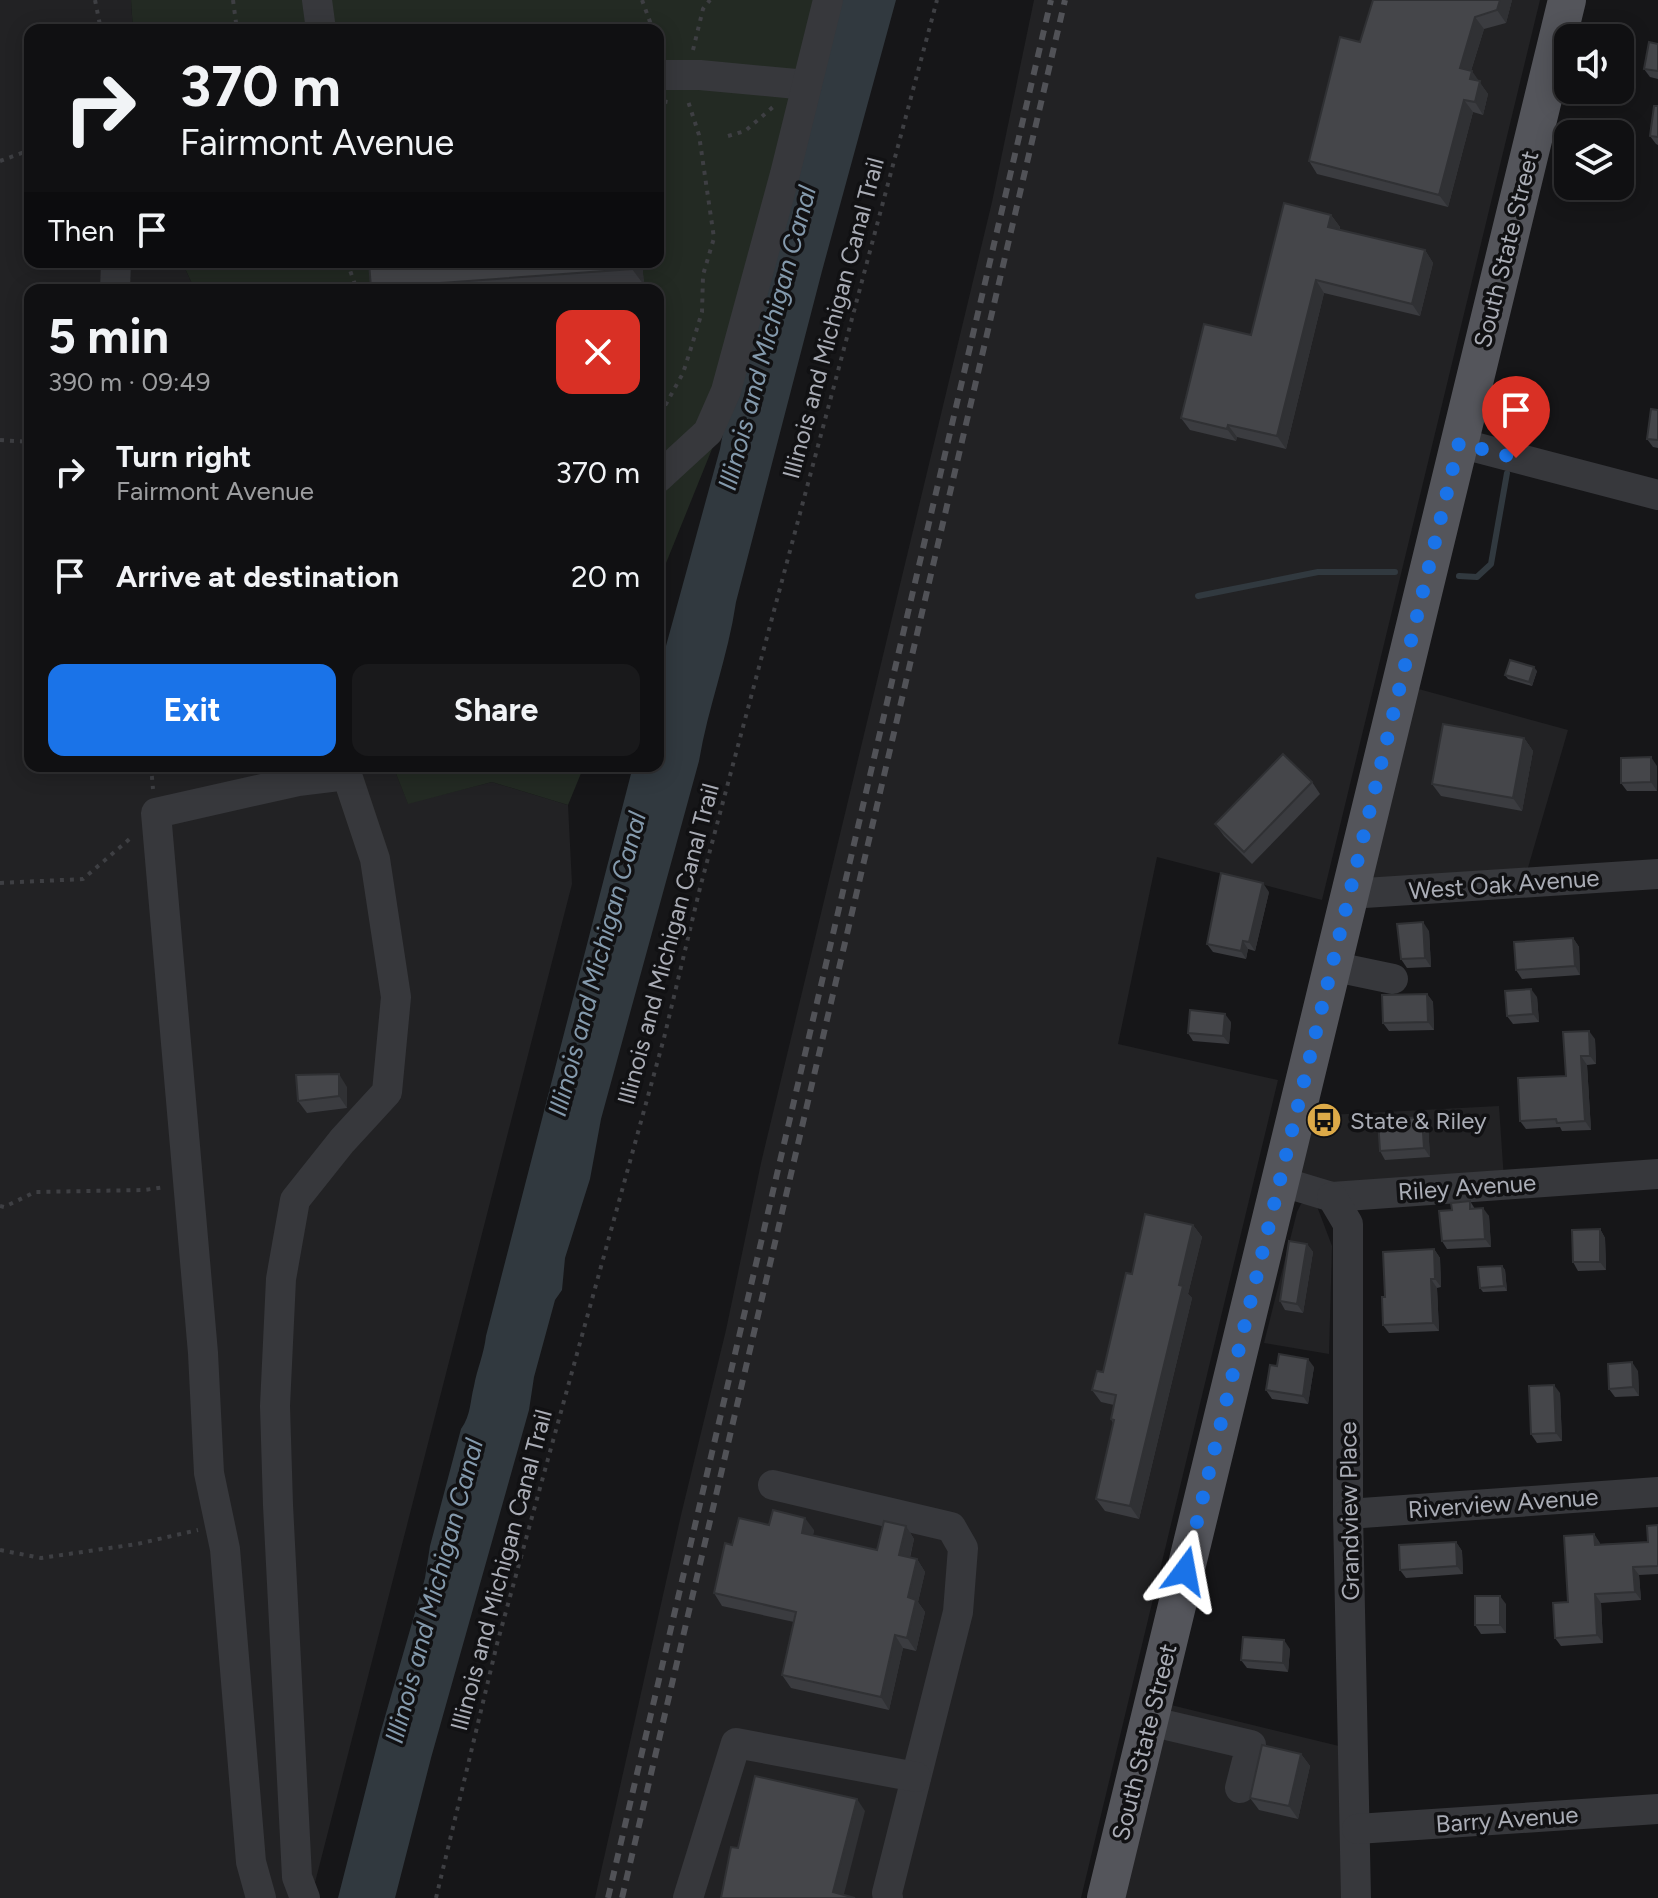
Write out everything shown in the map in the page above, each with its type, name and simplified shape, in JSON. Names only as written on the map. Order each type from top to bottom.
[{"type":"main road","name":"South State Street","points":[[1106,1898],[1567,0]]},
{"type":"street","points":[[317,0],[320,24]]},
{"type":"street","points":[[664,472],[708,432],[726,391],[796,84],[828,0]]},
{"type":"street","points":[[670,74],[796,84]]},
{"type":"street","points":[[1459,443],[1658,495]]},
{"type":"street","points":[[261,1898],[251,1862],[225,1549],[209,1473],[203,1353],[156,813],[338,772]]},
{"type":"street","points":[[305,1898],[297,1877],[278,1505],[275,1406],[281,1279],[295,1200],[342,1141],[387,1092],[396,997],[375,859],[352,772]]},
{"type":"street","name":"West Oak Avenue","points":[[1349,894],[1658,874]]},
{"type":"street","points":[[1331,966],[1393,979]]},
{"type":"street","name":"Riley Avenue","points":[[1279,1181],[1332,1197],[1658,1174]]},
{"type":"street","name":"Grandview Place","points":[[1332,1197],[1348,1224],[1348,1514],[1357,1829],[1356,1898]]},
{"type":"street","points":[[773,1485],[951,1527],[963,1548],[958,1612],[888,1898]]},
{"type":"street","name":"Riverview Avenue","points":[[1348,1514],[1658,1492]]},
{"type":"street","points":[[1149,1721],[1251,1745],[1240,1788]]},
{"type":"street","points":[[688,1898],[736,1743],[916,1777]]},
{"type":"street","name":"Barry Avenue","points":[[1357,1829],[1658,1809]]},
{"type":"path","points":[[95,0],[100,24]]},
{"type":"path","points":[[233,0],[236,24]]},
{"type":"path","points":[[642,0],[651,24]]},
{"type":"path","points":[[664,109],[670,74],[710,0]]},
{"type":"path","name":"Illinois and Michigan Canal Trail","points":[[436,1898],[497,1644],[664,1038],[700,888],[937,0]]},
{"type":"path","points":[[664,402],[666,404],[683,373],[702,312],[703,275],[714,238],[699,135],[687,104],[670,74]]},
{"type":"path","points":[[728,136],[745,131],[771,111],[796,84]]},
{"type":"path","points":[[0,161],[24,152]]},
{"type":"path","points":[[0,440],[24,442]]},
{"type":"path","points":[[0,883],[83,879],[115,855],[156,813]]},
{"type":"path","points":[[0,1206],[4,1207],[35,1192],[144,1190],[189,1184]]},
{"type":"path","points":[[0,1550],[41,1558],[137,1544],[220,1525]]},
{"type":"shaded area","points":[[0,0],[131,0],[133,24],[24,24],[24,268],[185,268],[192,284],[24,284],[24,772],[395,772],[408,803],[492,782],[568,805],[572,884],[311,1898],[0,1898]]},
{"type":"shaded area","points":[[131,0],[814,0],[716,439],[664,568],[664,284],[192,284],[185,268],[664,268],[664,24],[133,24]]},
{"type":"shaded area","points":[[1034,0],[1540,0],[1322,900],[1157,857],[1118,1044],[1278,1080],[1081,1898],[595,1898],[726,1330],[761,1163],[992,202]]},
{"type":"shaded area","points":[[1415,688],[1568,730],[1525,878],[1364,887]]},
{"type":"shaded area","points":[[395,772],[582,772],[568,805],[492,782],[408,804]]},
{"type":"shaded area","points":[[1499,1106],[1504,1180],[1334,1192],[1293,1180],[1309,1116]]},
{"type":"shaded area","points":[[1315,1201],[1332,1246],[1329,1354],[1264,1343],[1297,1212],[1301,1204]]},
{"type":"shaded area","points":[[1171,1705],[1343,1747],[1348,1898],[1122,1898]]},
{"type":"water","name":"Illinois and Michigan Canal","points":[[833,0],[896,0],[736,602],[699,761],[601,1119],[590,1179],[565,1258],[562,1290],[555,1300],[534,1377],[529,1410],[395,1898],[338,1898],[380,1734],[425,1578],[430,1546],[468,1413],[631,772],[664,772],[664,653],[720,449],[730,395]]},
{"type":"building","points":[[1373,0],[1500,0],[1497,10],[1475,17],[1460,68],[1472,71],[1470,79],[1480,81],[1475,102],[1464,100],[1439,195],[1309,161],[1340,37],[1360,42]]},
{"type":"building","points":[[1649,42],[1658,44],[1658,71],[1644,69]]},
{"type":"building","points":[[1654,106],[1658,106],[1658,137],[1650,136]]},
{"type":"building","points":[[1284,203],[1331,215],[1328,227],[1425,250],[1412,304],[1316,280],[1277,436],[1181,418],[1204,324],[1251,335]]},
{"type":"building","points":[[369,268],[632,268],[426,284],[371,284]]},
{"type":"building","points":[[1651,409],[1658,410],[1658,440],[1647,439]]},
{"type":"building","points":[[1510,660],[1534,667],[1529,682],[1505,675]]},
{"type":"building","points":[[1443,724],[1524,738],[1513,798],[1432,784]]},
{"type":"building","points":[[1283,754],[1312,782],[1244,852],[1215,824]]},
{"type":"building","points":[[1651,757],[1651,782],[1621,783],[1621,758]]},
{"type":"building","points":[[1221,873],[1263,883],[1249,942],[1243,941],[1241,951],[1207,944]]},
{"type":"building","points":[[1423,922],[1425,958],[1401,959],[1397,924]]},
{"type":"building","points":[[1573,938],[1575,966],[1516,970],[1514,942]]},
{"type":"building","points":[[1531,989],[1533,1014],[1507,1016],[1505,991]]},
{"type":"building","points":[[1427,994],[1428,1022],[1383,1023],[1382,995]]},
{"type":"building","points":[[1190,1010],[1225,1014],[1223,1036],[1188,1033]]},
{"type":"building","points":[[1589,1031],[1590,1056],[1581,1056],[1585,1121],[1520,1121],[1518,1078],[1566,1076],[1563,1032]]},
{"type":"building","points":[[339,1074],[339,1096],[298,1101],[296,1075]]},
{"type":"building","points":[[1422,1117],[1424,1148],[1380,1151],[1378,1120]]},
{"type":"building","points":[[1470,1201],[1470,1209],[1483,1208],[1485,1239],[1442,1241],[1439,1211],[1452,1210],[1451,1203]]},
{"type":"building","points":[[1145,1214],[1193,1225],[1179,1285],[1183,1286],[1130,1506],[1096,1499],[1114,1420],[1111,1419],[1116,1395],[1092,1390],[1097,1371],[1103,1372],[1126,1273],[1132,1274]]},
{"type":"building","points":[[1600,1229],[1600,1262],[1573,1262],[1572,1230]]},
{"type":"building","points":[[1289,1241],[1307,1244],[1297,1304],[1280,1301]]},
{"type":"building","points":[[1434,1249],[1435,1279],[1431,1279],[1433,1323],[1383,1325],[1383,1252]]},
{"type":"building","points":[[1502,1266],[1504,1286],[1480,1288],[1478,1267]]},
{"type":"building","points":[[1279,1354],[1308,1359],[1303,1396],[1266,1390],[1270,1365],[1277,1366]]},
{"type":"building","points":[[1632,1362],[1633,1387],[1609,1389],[1608,1364]]},
{"type":"building","points":[[1554,1385],[1556,1433],[1531,1434],[1529,1386]]},
{"type":"building","points":[[773,1510],[805,1518],[802,1533],[877,1550],[884,1521],[906,1526],[899,1555],[917,1559],[908,1597],[916,1600],[907,1638],[895,1635],[881,1697],[782,1675],[796,1612],[714,1593],[725,1543],[732,1545],[739,1518],[769,1525]]},
{"type":"building","points":[[1658,1525],[1658,1566],[1633,1567],[1635,1592],[1595,1594],[1597,1635],[1555,1638],[1553,1603],[1568,1602],[1564,1536],[1594,1534],[1595,1545],[1648,1542],[1647,1526]]},
{"type":"building","points":[[1456,1542],[1457,1566],[1400,1570],[1399,1545]]},
{"type":"building","points":[[1475,1596],[1500,1596],[1500,1625],[1475,1625]]},
{"type":"building","points":[[1243,1637],[1284,1640],[1283,1663],[1241,1660]]},
{"type":"building","points":[[1262,1745],[1301,1754],[1289,1806],[1250,1798]]},
{"type":"building","points":[[755,1776],[857,1799],[833,1892],[855,1898],[721,1898],[731,1847],[738,1848]]},
{"type":"waterway","points":[[1459,576],[1477,577],[1491,564],[1507,473]]},
{"type":"waterway","points":[[1198,596],[1318,572],[1395,572]]},
{"type":"railway","points":[[608,1898],[1051,0]]},
{"type":"railway","points":[[622,1898],[1065,0]]},
{"type":"place","name":"State & Riley","points":[[1324,1120]]},
{"type":"route","points":[[1185,1571],[1459,443],[1516,458]]}]
